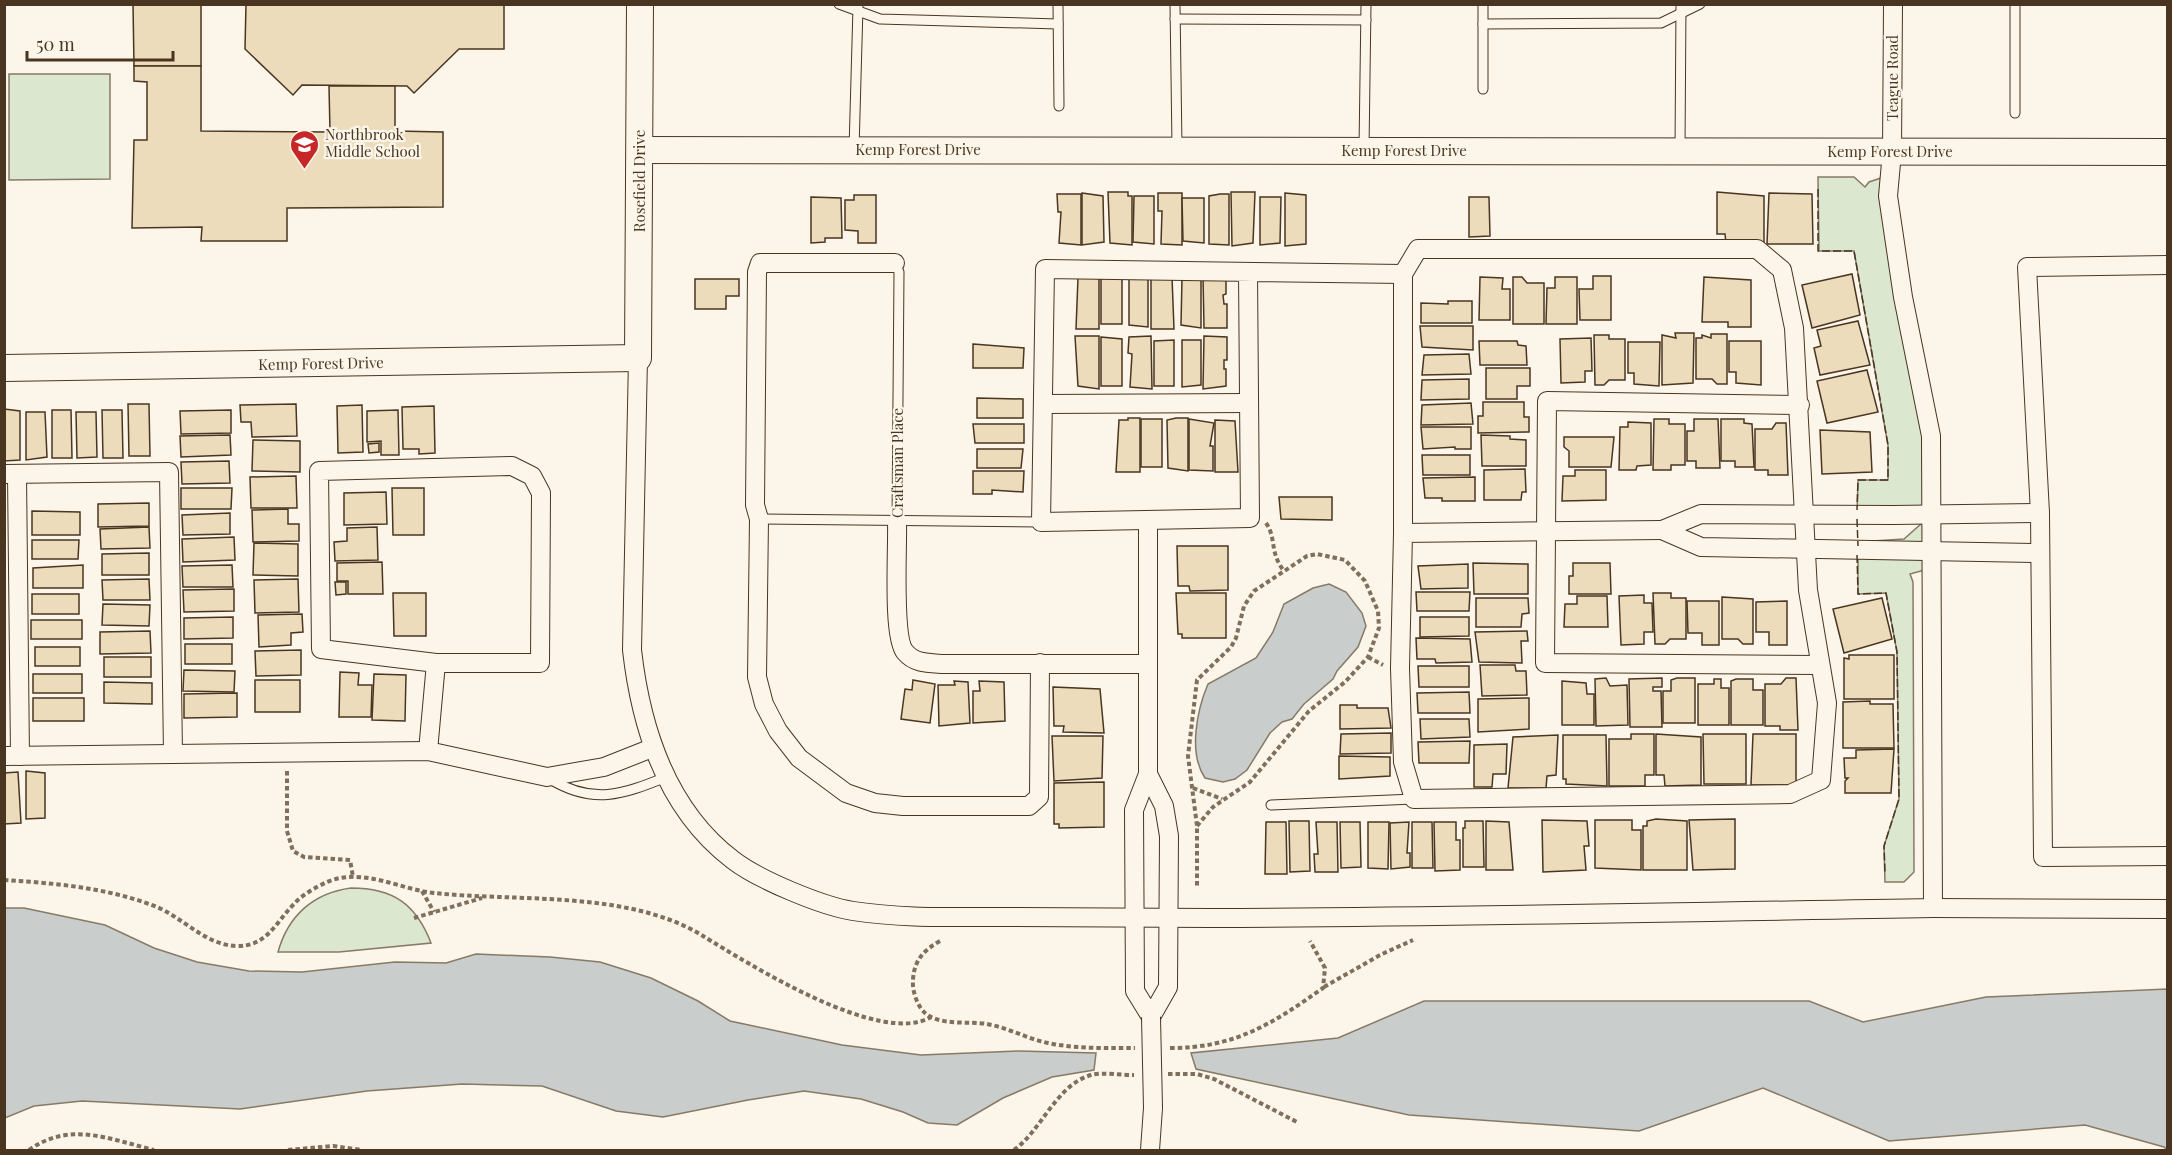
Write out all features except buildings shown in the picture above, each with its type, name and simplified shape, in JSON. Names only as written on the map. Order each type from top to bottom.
[{"type":"street","name":"Rosefield Drive","points":[[638,358],[640,4]]},
{"type":"street","name":"Teague Road","points":[[1893,4],[1892,152],[1888,196],[1903,297],[1931,436],[1933,908]]},
{"type":"street","name":"Kemp Forest Drive","points":[[640,150],[2168,152]]},
{"type":"street","points":[[1418,249],[1757,249],[1782,270],[1794,328],[1800,405],[1808,590],[1827,703],[1821,780],[1790,794],[1414,799],[1403,762],[1400,668],[1404,274],[1418,249]]},
{"type":"street","points":[[895,263],[760,263],[757,272],[755,505],[759,519],[755,653],[757,677],[764,704],[778,731],[798,759],[846,793],[875,803],[903,806],[1029,806],[1039,797],[1040,663],[1147,664]]},
{"type":"street","points":[[2168,265],[2027,267],[2040,513],[2043,857],[2168,856]]},
{"type":"street","points":[[1248,272],[1250,518],[1041,522],[1045,268],[1404,274]]},
{"type":"street","name":"Kemp Forest Drive","points":[[4,368],[638,358]]},
{"type":"street","points":[[638,358],[632,650],[637,696],[652,748],[675,796],[706,834],[734,861],[804,898],[848,910],[892,916],[1136,918],[1440,917],[1933,908],[2168,909]]},
{"type":"street","points":[[1800,405],[1546,401],[1545,663],[1821,665]]},
{"type":"street","points":[[1043,404],[1249,404]]},
{"type":"street","points":[[512,466],[532,476],[541,493],[540,663],[436,663],[321,649],[319,471],[512,466]]},
{"type":"street","points":[[173,754],[169,472],[11,474],[12,756],[428,751],[548,777],[604,767],[652,748]]},
{"type":"street","points":[[1403,533],[1662,530],[1701,514],[2040,513]]},
{"type":"street","points":[[1148,521],[1149,774],[1134,810],[1135,991],[1151,1017],[1153,1108],[1150,1150]]},
{"type":"street","name":"Craftsman Place","points":[[897,522],[899,642],[912,658],[924,663],[1040,663]]},
{"type":"street","points":[[1662,530],[1701,547],[1805,551],[2040,553]]},
{"type":"street","points":[[428,751],[436,663]]},
{"type":"street","points":[[1149,774],[1164,806],[1168,831],[1169,918],[1168,987],[1151,1017]]},
{"type":"lane","points":[[839,4],[858,7],[880,19],[1058,24]]},
{"type":"lane","points":[[1058,4],[1059,106]]},
{"type":"lane","points":[[1175,4],[1177,151]]},
{"type":"lane","points":[[1364,151],[1366,4]]},
{"type":"lane","points":[[1483,4],[1484,89]]},
{"type":"lane","points":[[1483,24],[1661,23],[1681,9],[1700,4]]},
{"type":"lane","points":[[2015,4],[2015,113]]},
{"type":"lane","points":[[854,150],[858,7]]},
{"type":"lane","points":[[1680,152],[1681,9]]},
{"type":"lane","points":[[1175,19],[1366,20]]},
{"type":"lane","name":"Craftsman Place","points":[[895,263],[899,272],[897,522]]},
{"type":"lane","points":[[759,519],[1041,522]]},
{"type":"lane","points":[[548,777],[571,792],[610,795],[666,777]]},
{"type":"lane","points":[[1271,805],[1414,799]]},
{"type":"path","points":[[1250,518],[1266,523],[1271,531],[1273,555],[1284,571]]},
{"type":"path","points":[[1197,826],[1222,799],[1237,792],[1255,777],[1303,717],[1359,669],[1376,643],[1379,628],[1374,597],[1365,581],[1345,560],[1317,554],[1306,556],[1248,597],[1231,647],[1197,680],[1188,756],[1197,826],[1197,886]]},
{"type":"path","points":[[286,753],[287,831],[293,851],[304,857],[350,860],[353,877]]},
{"type":"path","points":[[1193,788],[1210,797],[1222,799]]},
{"type":"path","points":[[4,880],[38,882],[121,896],[158,907],[224,945],[240,946],[268,936],[295,902],[310,891],[328,881],[353,877],[364,876],[422,891],[485,897],[559,898],[632,910],[700,933],[765,972],[820,1000],[855,1014],[877,1020],[903,1023],[922,1022],[931,1017]]},
{"type":"path","points":[[422,891],[434,912]]},
{"type":"path","points":[[414,918],[485,897]]},
{"type":"path","points":[[1168,1048],[1200,1048],[1242,1036],[1269,1024],[1323,988],[1380,955],[1413,940]]},
{"type":"path","points":[[940,941],[922,951],[912,982],[916,997],[925,1013],[931,1017],[938,1020],[987,1024],[1047,1043],[1092,1048],[1146,1048]]},
{"type":"path","points":[[1310,941],[1325,968],[1323,988]]},
{"type":"path","points":[[29,1150],[43,1140],[68,1133],[94,1136],[154,1150]]},
{"type":"path","points":[[288,1150],[333,1146],[362,1150]]},
{"type":"green space","points":[[9,74],[110,74],[110,179],[9,180]]},
{"type":"green space","points":[[1890,175],[1931,436],[1932,568],[1910,574],[1913,582],[1914,872],[1904,882],[1885,882],[1884,846],[1899,799],[1897,652],[1886,593],[1858,594],[1858,542],[1904,539],[1931,515],[1857,515],[1858,480],[1888,480],[1888,445],[1854,251],[1819,251],[1818,177],[1854,177],[1865,187],[1869,182]]},
{"type":"green space","points":[[351,888],[379,891],[401,901],[418,918],[431,943],[339,952],[278,952],[288,928],[304,908],[325,895]]},
{"type":"shaded area","points":[[1329,584],[1346,592],[1362,613],[1366,626],[1358,647],[1333,679],[1304,704],[1292,719],[1282,722],[1270,733],[1247,770],[1235,779],[1223,782],[1205,778],[1197,756],[1196,731],[1200,706],[1208,684],[1256,658],[1273,632],[1284,604],[1313,588]]},
{"type":"shaded area","points":[[5,908],[24,908],[105,925],[154,948],[197,962],[249,971],[302,972],[395,962],[446,963],[476,954],[600,962],[651,978],[698,1001],[730,1021],[842,1045],[921,1055],[1019,1051],[1096,1053],[1094,1070],[1052,1077],[1003,1098],[957,1125],[928,1123],[903,1112],[861,1099],[804,1091],[663,1117],[616,1111],[542,1086],[462,1084],[367,1091],[240,1109],[82,1101],[34,1106],[5,1118]]},
{"type":"shaded area","points":[[2167,989],[2167,1150],[2164,1147],[2085,1125],[1889,1141],[1763,1088],[1639,1131],[1409,1115],[1196,1069],[1191,1053],[1338,1038],[1424,1001],[1809,1001],[1863,1022],[1986,997]]},
{"type":"fence","points":[[1818,189],[1818,251],[1854,251],[1888,445],[1888,480],[1858,480],[1857,510]]},
{"type":"fence","points":[[1857,519],[1858,546]]},
{"type":"fence","points":[[1857,555],[1858,594],[1886,593],[1897,652],[1899,799],[1884,846],[1885,873]]},
{"type":"place","name":"Northbrook Middle School","points":[[304,170]]}]
